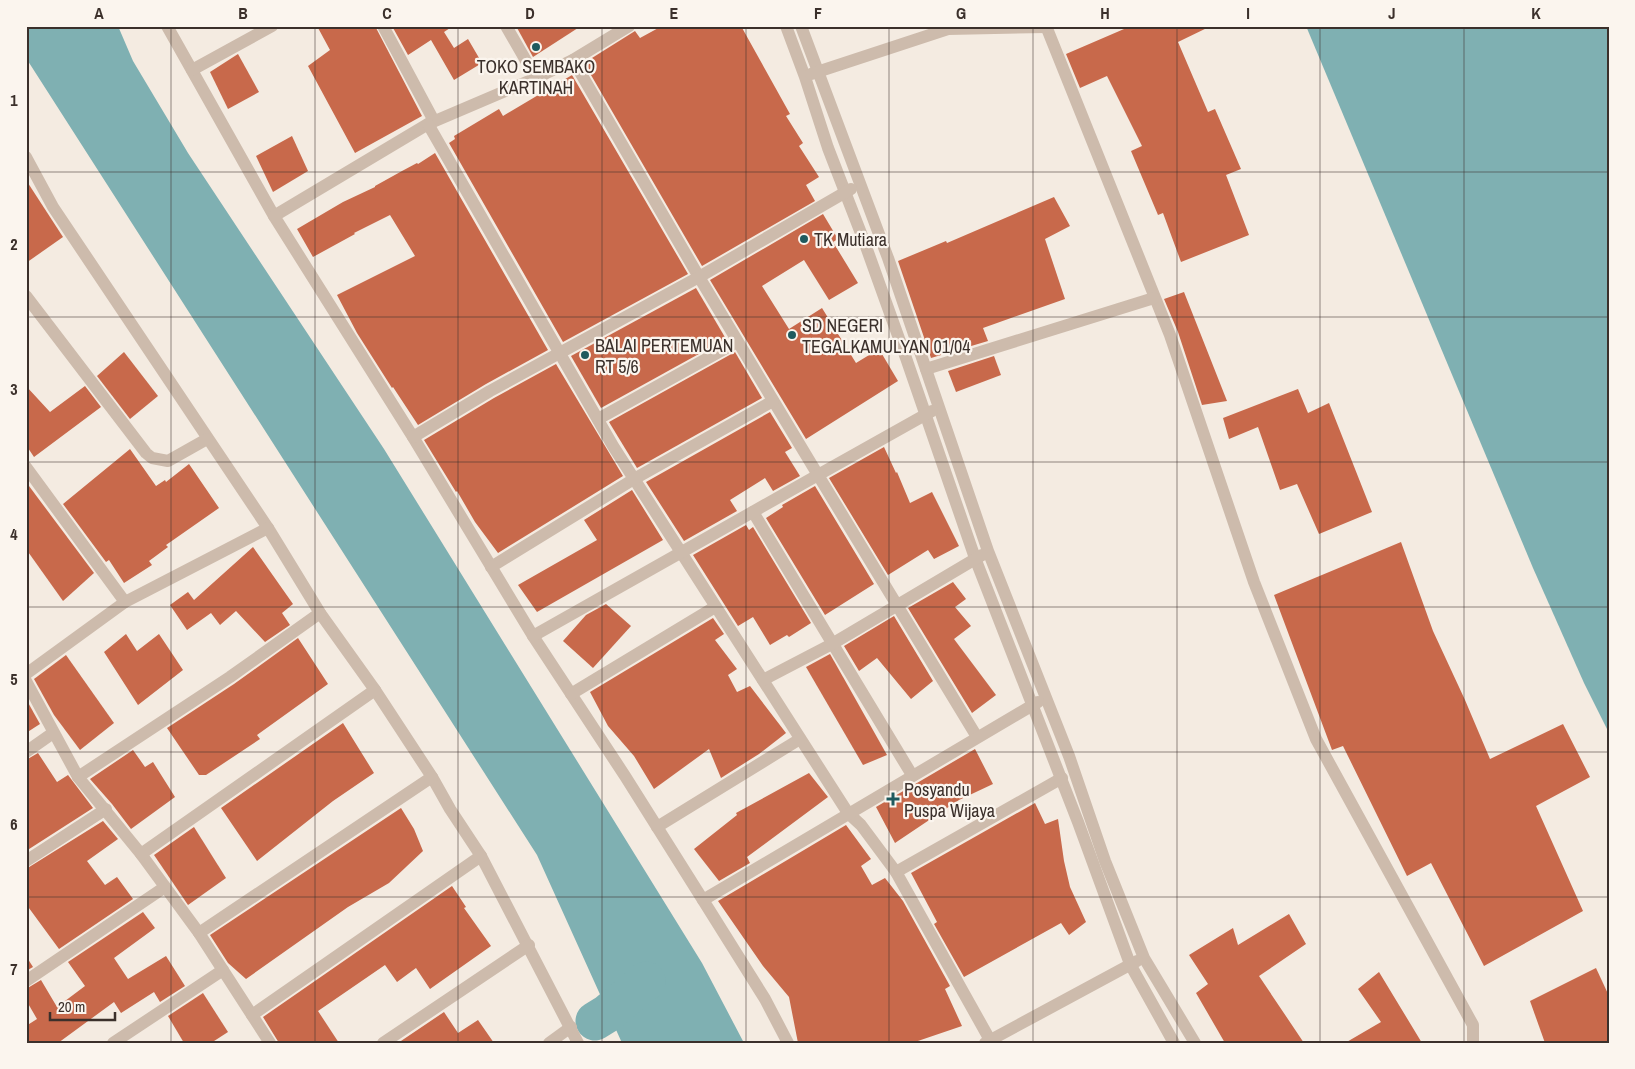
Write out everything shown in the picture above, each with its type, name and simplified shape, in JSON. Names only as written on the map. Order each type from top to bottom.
[{"type":"street","points":[[168,26],[274,216],[413,437],[533,636],[657,827],[765,999],[788,1043]]},
{"type":"street","points":[[192,70],[272,26]]},
{"type":"street","points":[[383,26],[431,123],[613,446],[848,813],[860,825],[896,872],[988,1041],[1144,958]]},
{"type":"street","points":[[506,26],[536,78]]},
{"type":"street","points":[[786,26],[805,76],[828,148],[864,241],[926,413],[975,558],[1031,705],[1062,778],[1105,861],[1144,958],[1195,1043]]},
{"type":"street","points":[[801,26],[888,258],[988,551],[1069,756],[1083,817],[1130,964],[1174,1043]]},
{"type":"street","points":[[805,76],[950,28],[1046,26],[1170,335],[1254,582],[1316,739],[1472,1025],[1473,1043]]},
{"type":"street","points":[[274,216],[431,123],[573,60],[628,27]]},
{"type":"street","points":[[573,60],[699,277],[977,737]]},
{"type":"street","points":[[26,157],[53,207],[268,528],[320,613],[432,777],[450,809],[481,856],[578,1043]]},
{"type":"street","points":[[413,437],[490,391],[699,277],[844,192],[860,185]]},
{"type":"street","points":[[26,296],[146,453],[152,458],[168,461],[207,439]]},
{"type":"street","points":[[926,368],[1154,298]]},
{"type":"street","points":[[598,419],[738,342]]},
{"type":"street","points":[[491,567],[634,479],[773,401]]},
{"type":"street","points":[[533,636],[926,413],[940,408]]},
{"type":"street","points":[[26,467],[125,602]]},
{"type":"street","points":[[753,512],[912,775]]},
{"type":"street","points":[[26,674],[125,602],[268,528]]},
{"type":"street","points":[[763,680],[832,644],[988,551]]},
{"type":"street","points":[[571,694],[715,607]]},
{"type":"street","points":[[78,777],[230,677],[320,613]]},
{"type":"street","points":[[26,681],[78,777],[106,809],[199,932],[270,1043]]},
{"type":"street","points":[[141,854],[374,690]]},
{"type":"street","points":[[703,900],[912,775],[1046,698]]},
{"type":"street","points":[[26,752],[53,733]]},
{"type":"street","points":[[657,827],[800,739]]},
{"type":"street","points":[[199,932],[432,777]]},
{"type":"street","points":[[896,872],[1062,778]]},
{"type":"street","points":[[26,861],[106,809]]},
{"type":"street","points":[[252,1016],[481,856]]},
{"type":"street","points":[[26,981],[165,887]]},
{"type":"street","points":[[383,1043],[528,945]]},
{"type":"street","points":[[113,1043],[223,970]]},
{"type":"street","points":[[549,1043],[571,1027]]},
{"type":"water","points":[[26,26],[118,26],[133,61],[188,153],[384,449],[702,963],[744,1043],[622,1043],[537,855],[26,58]]},
{"type":"water","points":[[1306,26],[1609,26],[1609,733],[1584,683],[1533,568]]},
{"type":"building","points":[[317,26],[375,26],[422,116],[355,153],[308,66],[330,50]]},
{"type":"building","points":[[392,26],[453,26],[444,32],[454,48],[468,39],[482,63],[454,80],[431,40],[408,55]]},
{"type":"building","name":"TOKO SEMBAKO KARTINAH","points":[[516,26],[581,26],[533,57]]},
{"type":"building","points":[[662,26],[741,26],[790,114],[786,116],[803,143],[799,146],[819,177],[806,185],[815,201],[702,266],[584,63],[635,31],[640,38]]},
{"type":"building","points":[[1131,26],[1211,26],[1178,42],[1208,112],[1215,109],[1241,169],[1226,175],[1249,235],[1181,262],[1163,213],[1158,215],[1131,151],[1142,146],[1107,76],[1080,88],[1066,54]]},
{"type":"building","points":[[238,54],[259,92],[228,109],[210,72]]},
{"type":"building","points":[[572,75],[688,274],[563,342],[449,143],[455,139],[454,136],[499,109],[503,116]]},
{"type":"building","points":[[292,136],[308,171],[273,192],[256,156]]},
{"type":"building","points":[[435,153],[548,350],[486,384],[418,425],[357,333],[337,295],[415,256],[390,215],[313,257],[297,229]]},
{"type":"building","points":[[26,180],[63,237],[26,263]]},
{"type":"building","points":[[1054,197],[1070,226],[1045,239],[1065,299],[983,328],[988,341],[931,358],[898,261],[946,241],[947,243]]},
{"type":"building","name":"SD NEGERI TEGALKAMULYAN 01/04","points":[[823,214],[838,239],[833,242],[858,283],[829,300],[804,260],[762,286],[789,329],[822,308],[856,363],[879,349],[898,381],[806,439],[710,280]]},
{"type":"building","points":[[696,288],[726,339],[601,408],[571,356]]},
{"type":"building","points":[[1184,292],[1227,401],[1202,405],[1178,332],[1164,299]]},
{"type":"building","points":[[124,352],[158,396],[130,419],[97,376]]},
{"type":"building","points":[[735,352],[762,398],[637,468],[609,422]]},
{"type":"building","points":[[994,356],[1001,375],[956,392],[948,371]]},
{"type":"building","points":[[556,364],[623,476],[498,553],[475,522],[424,440]]},
{"type":"building","points":[[26,386],[50,412],[85,386],[101,407],[34,457],[26,445]]},
{"type":"building","points":[[1298,389],[1308,413],[1329,403],[1372,512],[1319,534],[1297,484],[1280,490],[1258,427],[1229,439],[1223,418]]},
{"type":"building","points":[[770,412],[792,448],[785,452],[800,476],[773,491],[765,478],[730,500],[737,511],[684,541],[646,482]]},
{"type":"building","points":[[884,447],[910,503],[932,492],[959,546],[934,559],[928,550],[888,575],[829,478]]},
{"type":"building","points":[[130,449],[156,486],[165,480],[166,482],[189,464],[219,508],[166,545],[168,547],[149,561],[152,565],[124,583],[109,560],[106,562],[63,504]]},
{"type":"building","points":[[26,482],[94,573],[63,601],[26,549]]},
{"type":"building","points":[[815,486],[874,584],[825,615],[766,518],[783,507],[782,505]]},
{"type":"building","points":[[632,490],[663,540],[537,612],[518,585],[597,540],[584,520]]},
{"type":"building","points":[[746,525],[749,530],[753,527],[811,623],[789,637],[787,635],[770,645],[753,617],[738,626],[693,555]]},
{"type":"building","points":[[1401,542],[1433,631],[1490,759],[1563,724],[1590,777],[1536,806],[1583,911],[1484,966],[1431,863],[1407,876],[1343,746],[1332,750],[1274,595]]},
{"type":"building","points":[[253,547],[293,604],[282,613],[290,625],[265,642],[236,611],[220,625],[211,613],[187,630],[170,605],[188,592],[194,600]]},
{"type":"building","points":[[953,582],[966,599],[955,607],[971,626],[954,639],[996,695],[972,713],[908,608]]},
{"type":"building","points":[[606,604],[631,626],[593,668],[563,641],[586,615]]},
{"type":"building","points":[[894,616],[933,681],[911,699],[877,658],[859,671],[844,646]]},
{"type":"building","points":[[713,618],[724,634],[715,640],[737,669],[728,675],[737,692],[750,686],[786,733],[759,754],[721,778],[709,749],[654,789],[634,756],[608,726],[590,692]]},
{"type":"building","points":[[126,634],[137,651],[159,634],[183,670],[138,705],[104,652]]},
{"type":"building","points":[[298,638],[328,684],[257,735],[260,739],[206,775],[199,775],[167,728],[234,684]]},
{"type":"building","points":[[830,654],[887,755],[863,765],[806,667]]},
{"type":"building","points":[[66,655],[114,723],[80,750],[54,715],[34,679]]},
{"type":"building","points":[[26,699],[40,724],[26,733]]},
{"type":"building","points":[[343,723],[374,773],[333,801],[257,861],[221,808]]},
{"type":"building","points":[[975,749],[993,784],[959,800],[895,843],[876,807]]},
{"type":"building","points":[[133,750],[145,767],[153,762],[175,797],[131,829],[90,779]]},
{"type":"building","points":[[38,753],[57,782],[68,775],[93,808],[26,851],[26,760]]},
{"type":"building","points":[[809,773],[828,797],[747,857],[750,863],[719,881],[694,849],[737,815],[736,813]]},
{"type":"building","points":[[1035,803],[1045,824],[1058,819],[1070,887],[1086,922],[1069,935],[1061,923],[964,977],[934,924],[937,922],[911,873]]},
{"type":"building","points":[[401,808],[414,829],[423,851],[389,883],[348,907],[246,979],[228,963],[210,935]]},
{"type":"building","points":[[103,821],[118,839],[87,861],[105,885],[117,877],[133,899],[59,949],[26,904],[26,869]]},
{"type":"building","points":[[846,825],[871,859],[861,866],[872,885],[885,878],[903,901],[950,986],[945,989],[962,1026],[912,1043],[798,1043],[789,997],[763,966],[718,901]]},
{"type":"building","points":[[194,827],[226,878],[188,905],[154,855]]},
{"type":"building","points":[[452,886],[466,907],[464,908],[491,946],[430,989],[416,968],[397,982],[385,965],[318,1011],[339,1043],[279,1043],[263,1017]]},
{"type":"building","points":[[143,912],[155,928],[114,958],[128,979],[166,956],[185,986],[160,1002],[154,992],[121,1013],[114,1002],[58,1043],[26,1043],[26,1026],[37,1019],[26,1000],[26,989],[41,980],[57,1007],[85,986],[68,962]]},
{"type":"building","points":[[1289,914],[1306,944],[1259,976],[1304,1043],[1225,1043],[1196,993],[1208,984],[1189,955],[1233,928],[1238,945]]},
{"type":"building","points":[[26,956],[33,967],[26,971]]},
{"type":"building","points":[[1596,968],[1609,996],[1609,1043],[1545,1043],[1530,1001]]},
{"type":"building","points":[[1379,972],[1422,1043],[1345,1043],[1381,1022],[1358,989]]},
{"type":"building","points":[[203,993],[228,1032],[211,1043],[184,1043],[168,1016]]},
{"type":"building","points":[[444,1012],[458,1033],[478,1020],[494,1043],[398,1043]]},
{"type":"waterway","points":[[595,1021],[608,1013],[646,981]]},
{"type":"place","name":"TOKO SEMBAKO KARTINAH","points":[[536,47]]},
{"type":"place","name":"TK Mutiara","points":[[804,239]]},
{"type":"place","name":"SD NEGERI TEGALKAMULYAN 01/04","points":[[792,335]]},
{"type":"place","name":"BALAI PERTEMUAN RT 5/6","points":[[585,355]]},
{"type":"place","name":"Posyandu Puspa Wijaya","points":[[893,799]]}]
